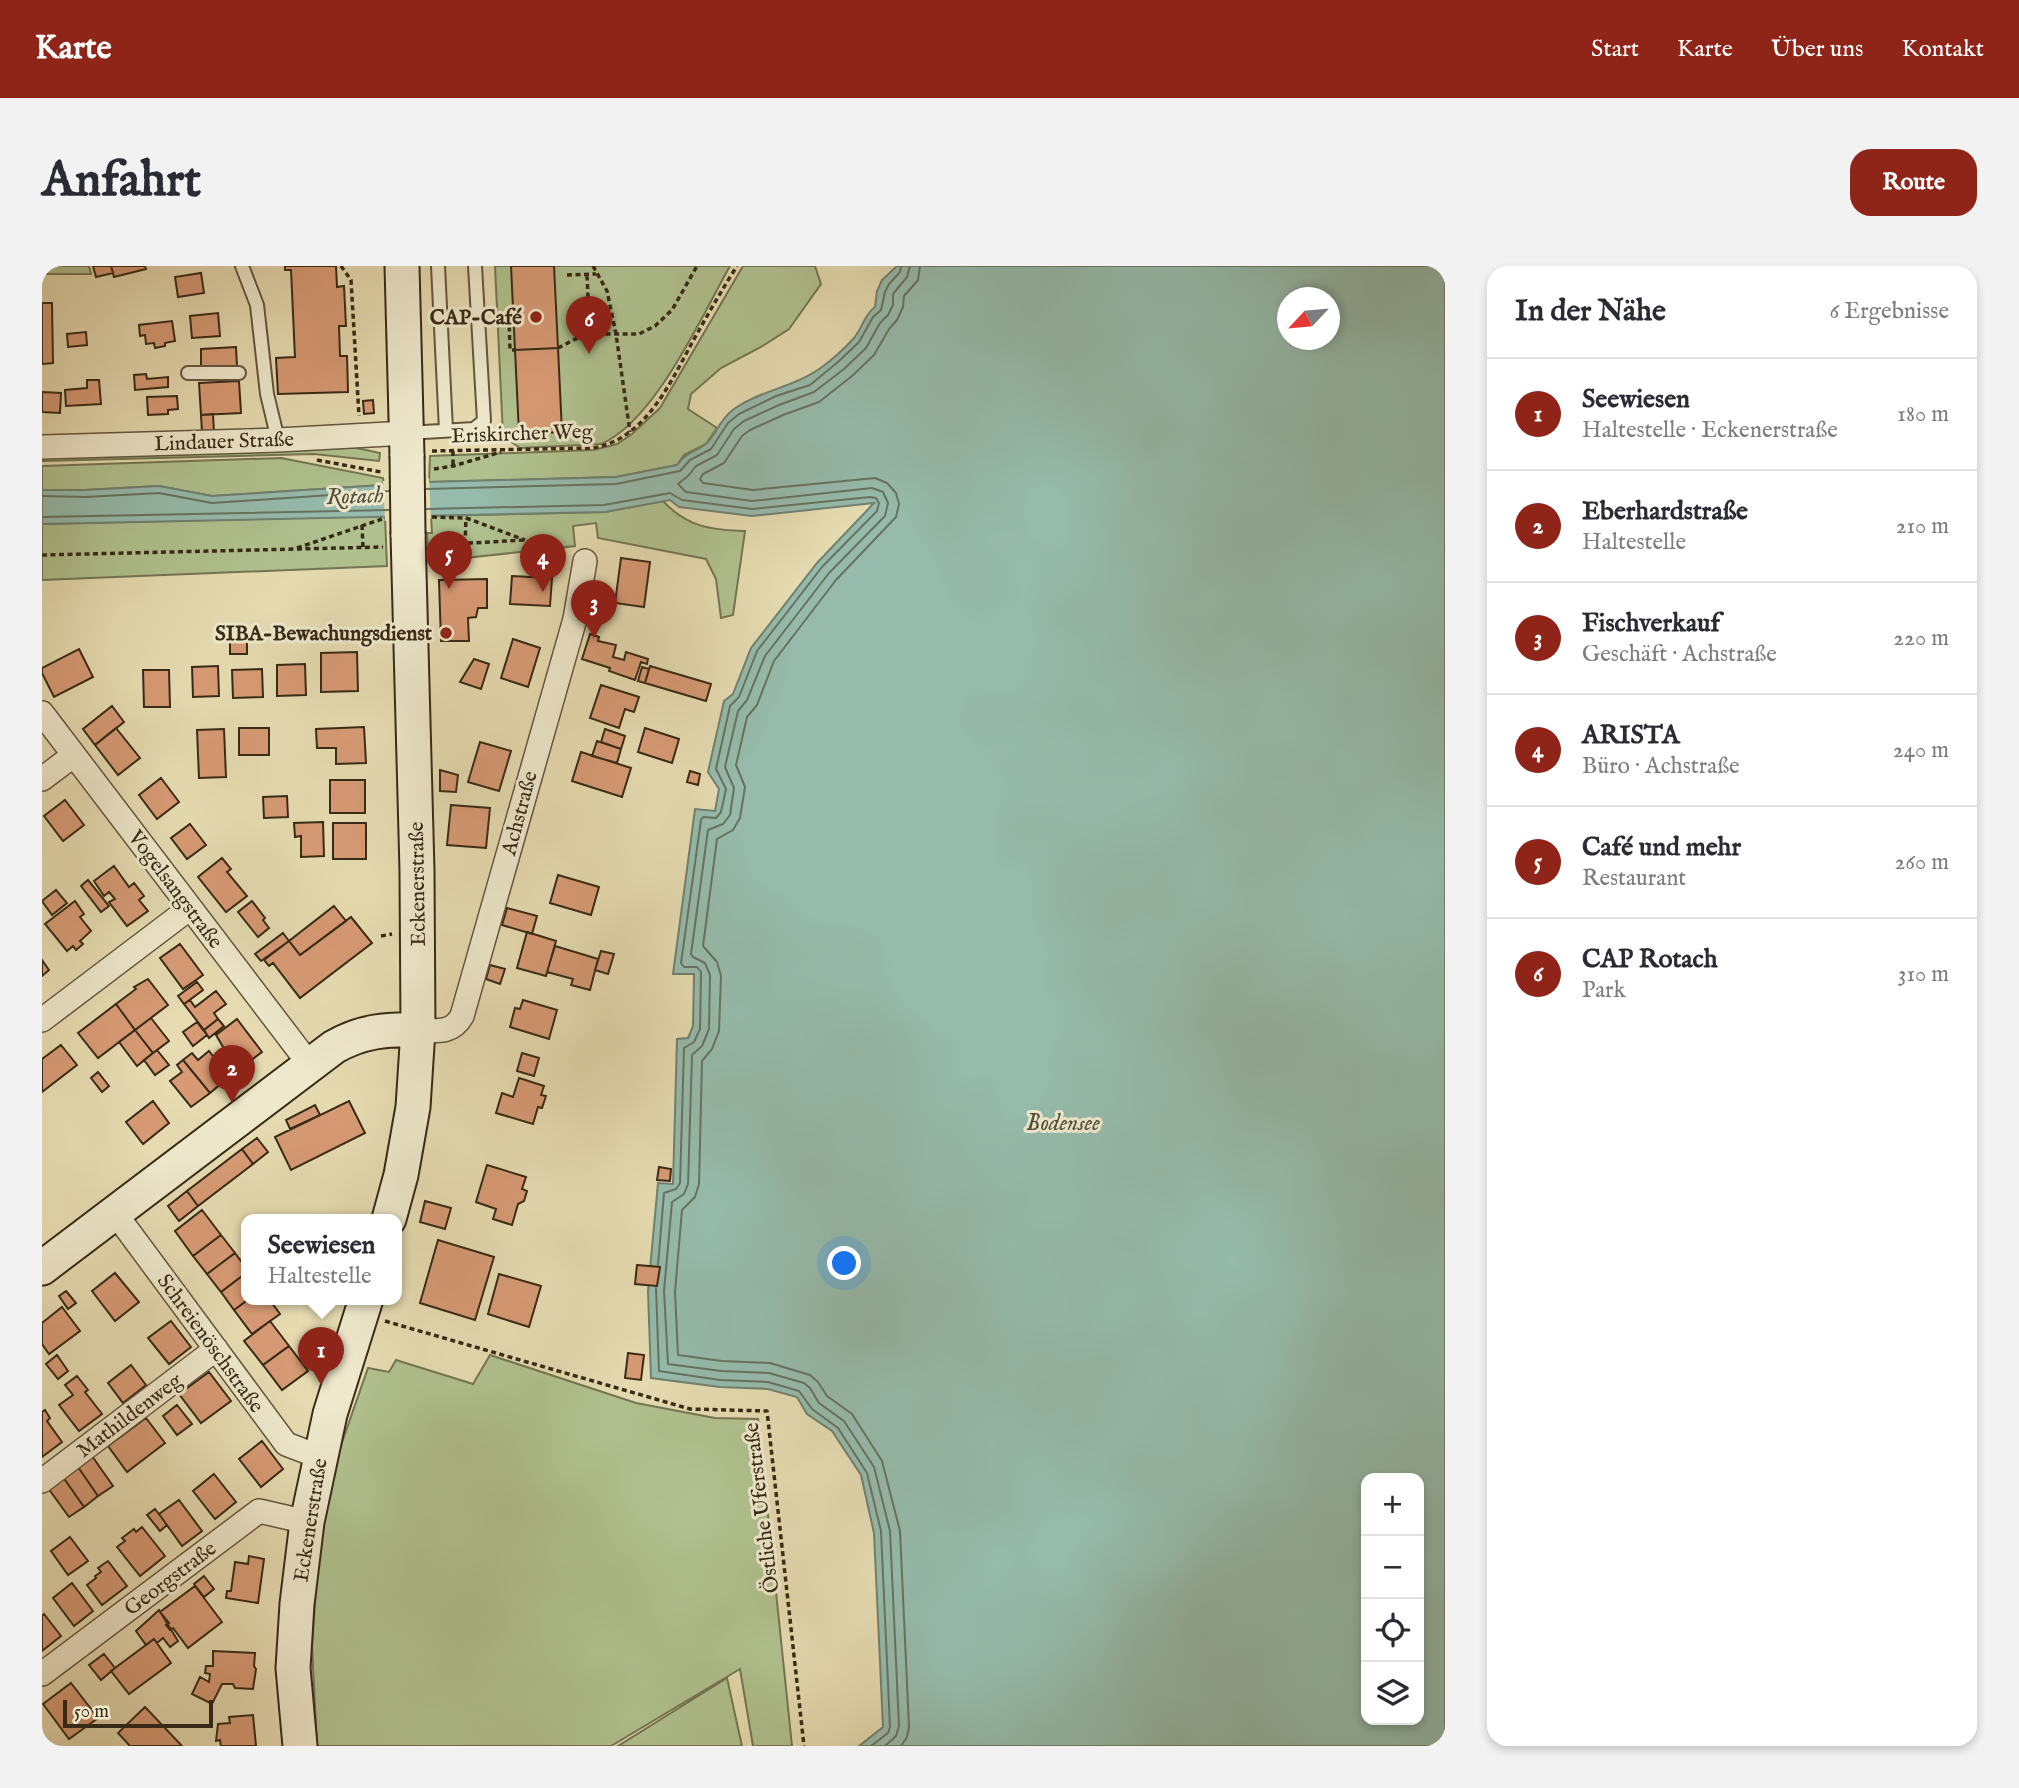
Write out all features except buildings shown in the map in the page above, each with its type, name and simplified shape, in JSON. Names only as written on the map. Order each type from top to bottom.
[{"type":"main road","points":[[402,266],[410,456],[408,535]]},
{"type":"main road","name":"Eckenerstraße","points":[[390,1214],[401,1175],[413,1107],[418,1030],[417,871],[408,535]]},
{"type":"main road","points":[[42,1268],[334,1047],[365,1033],[418,1030]]},
{"type":"main road","name":"Eckenerstraße","points":[[300,1746],[293,1668],[297,1604],[307,1522],[330,1415],[373,1309]]},
{"type":"street","name":"Lindauer Straße","points":[[42,447],[360,436],[410,456]]},
{"type":"street","name":"Achstraße","points":[[418,1030],[437,1031],[452,1028],[462,1016],[575,619],[585,561]]},
{"type":"street","name":"Vogelsangstraße","points":[[42,713],[310,1065]]},
{"type":"street","points":[[42,779],[74,755]]},
{"type":"street","points":[[42,1020],[190,908]]},
{"type":"street","name":"Schreienöschstraße","points":[[115,1213],[286,1444],[320,1457]]},
{"type":"street","name":"Mathildenweg","points":[[42,1481],[216,1349]]},
{"type":"street","name":"Georgstraße","points":[[42,1674],[259,1511],[307,1522]]},
{"type":"lane","points":[[242,266],[257,305],[267,394],[278,440]]},
{"type":"lane","points":[[438,266],[446,430]]},
{"type":"lane","points":[[410,456],[446,430],[474,429],[484,421],[475,266]]},
{"type":"lane","points":[[188,373],[239,373]]},
{"type":"path","points":[[341,266],[351,280],[360,436]]},
{"type":"path","points":[[593,266],[607,291],[630,432]]},
{"type":"path","points":[[558,348],[585,334],[639,334],[655,327],[671,310],[697,266]]},
{"type":"path","name":"Eriskircher Weg","points":[[410,456],[453,451],[593,448],[611,443],[630,432],[665,394],[737,266]]},
{"type":"path","points":[[567,275],[596,274]]},
{"type":"path","points":[[585,319],[589,319],[587,275]]},
{"type":"path","points":[[509,318],[510,350],[515,350]]},
{"type":"path","points":[[453,451],[453,466]]},
{"type":"path","points":[[310,458],[351,467],[410,456],[453,466],[503,451]]},
{"type":"path","points":[[351,457],[351,467]]},
{"type":"path","points":[[465,544],[466,518]]},
{"type":"path","points":[[42,555],[363,547],[466,518],[585,561]]},
{"type":"path","points":[[362,525],[363,547]]},
{"type":"path","points":[[291,550],[362,525],[465,544],[525,540]]},
{"type":"path","points":[[381,936],[397,933]]},
{"type":"path","name":"Östliche Uferstraße","points":[[373,1309],[690,1409],[767,1411],[804,1746]]},
{"type":"green space","points":[[42,266],[89,266],[91,274],[42,274]]},
{"type":"green space","points":[[495,266],[730,266],[675,366],[640,414],[621,432],[601,444],[520,448],[503,436]]},
{"type":"green space","points":[[743,266],[815,266],[821,284],[789,329],[721,368],[691,394],[688,409],[717,428],[706,444],[684,455],[677,465],[616,477],[429,482],[430,456],[594,450],[617,444],[632,434],[660,408]]},
{"type":"green space","points":[[352,447],[380,453],[379,461],[314,454],[42,461],[42,454]]},
{"type":"green space","points":[[281,458],[383,478],[384,485],[212,496],[159,486],[42,490],[42,466]]},
{"type":"green space","points":[[663,501],[691,522],[721,530],[745,531],[733,615],[721,618],[716,579],[706,559],[598,538],[596,523],[573,526],[575,546],[429,562],[427,533],[432,533],[431,516],[605,512]]},
{"type":"green space","points":[[385,516],[387,566],[42,580],[42,524]]},
{"type":"green space","points":[[490,1355],[636,1403],[715,1418],[758,1419],[792,1746],[753,1746],[740,1669],[611,1746],[317,1746],[312,1647],[318,1557],[332,1471],[368,1368],[389,1372],[396,1360],[473,1384]]},
{"type":"green space","points":[[727,1678],[742,1746],[618,1746]]},
{"type":"water","name":"Bodensee","points":[[897,266],[1445,266],[1445,1746],[859,1746],[883,1727],[874,1533],[861,1475],[832,1431],[807,1414],[797,1397],[768,1389],[720,1387],[651,1378],[648,1291],[658,1183],[673,1184],[677,1039],[688,1038],[693,1026],[694,974],[673,974],[695,809],[715,811],[719,789],[708,772],[724,701],[733,694],[751,648],[817,563],[874,503],[752,516],[679,507],[670,500],[605,512],[42,524],[42,490],[159,486],[212,496],[429,482],[616,477],[677,465],[707,443],[734,409],[755,397],[812,374],[839,353],[854,338],[875,307],[882,280]]},
{"type":"pier","points":[[429,478],[431,519],[385,521],[383,481]]},
{"type":"place","name":"CAP-Café","points":[[536,317]]},
{"type":"place","name":"CAP Rotach","points":[[589,354]]},
{"type":"place","name":"Café und mehr","points":[[449,589]]},
{"type":"place","name":"ARISTA","points":[[543,592]]},
{"type":"place","name":"SIBA-Bewachungsdienst","points":[[446,633]]},
{"type":"place","name":"Fischverkauf","points":[[594,638]]},
{"type":"place","name":"Eberhardstraße","points":[[232,1103]]},
{"type":"place","name":"Seewiesen","points":[[321,1385]]},
{"type":"water label","name":"Rotach","points":[[355,495]]}]
